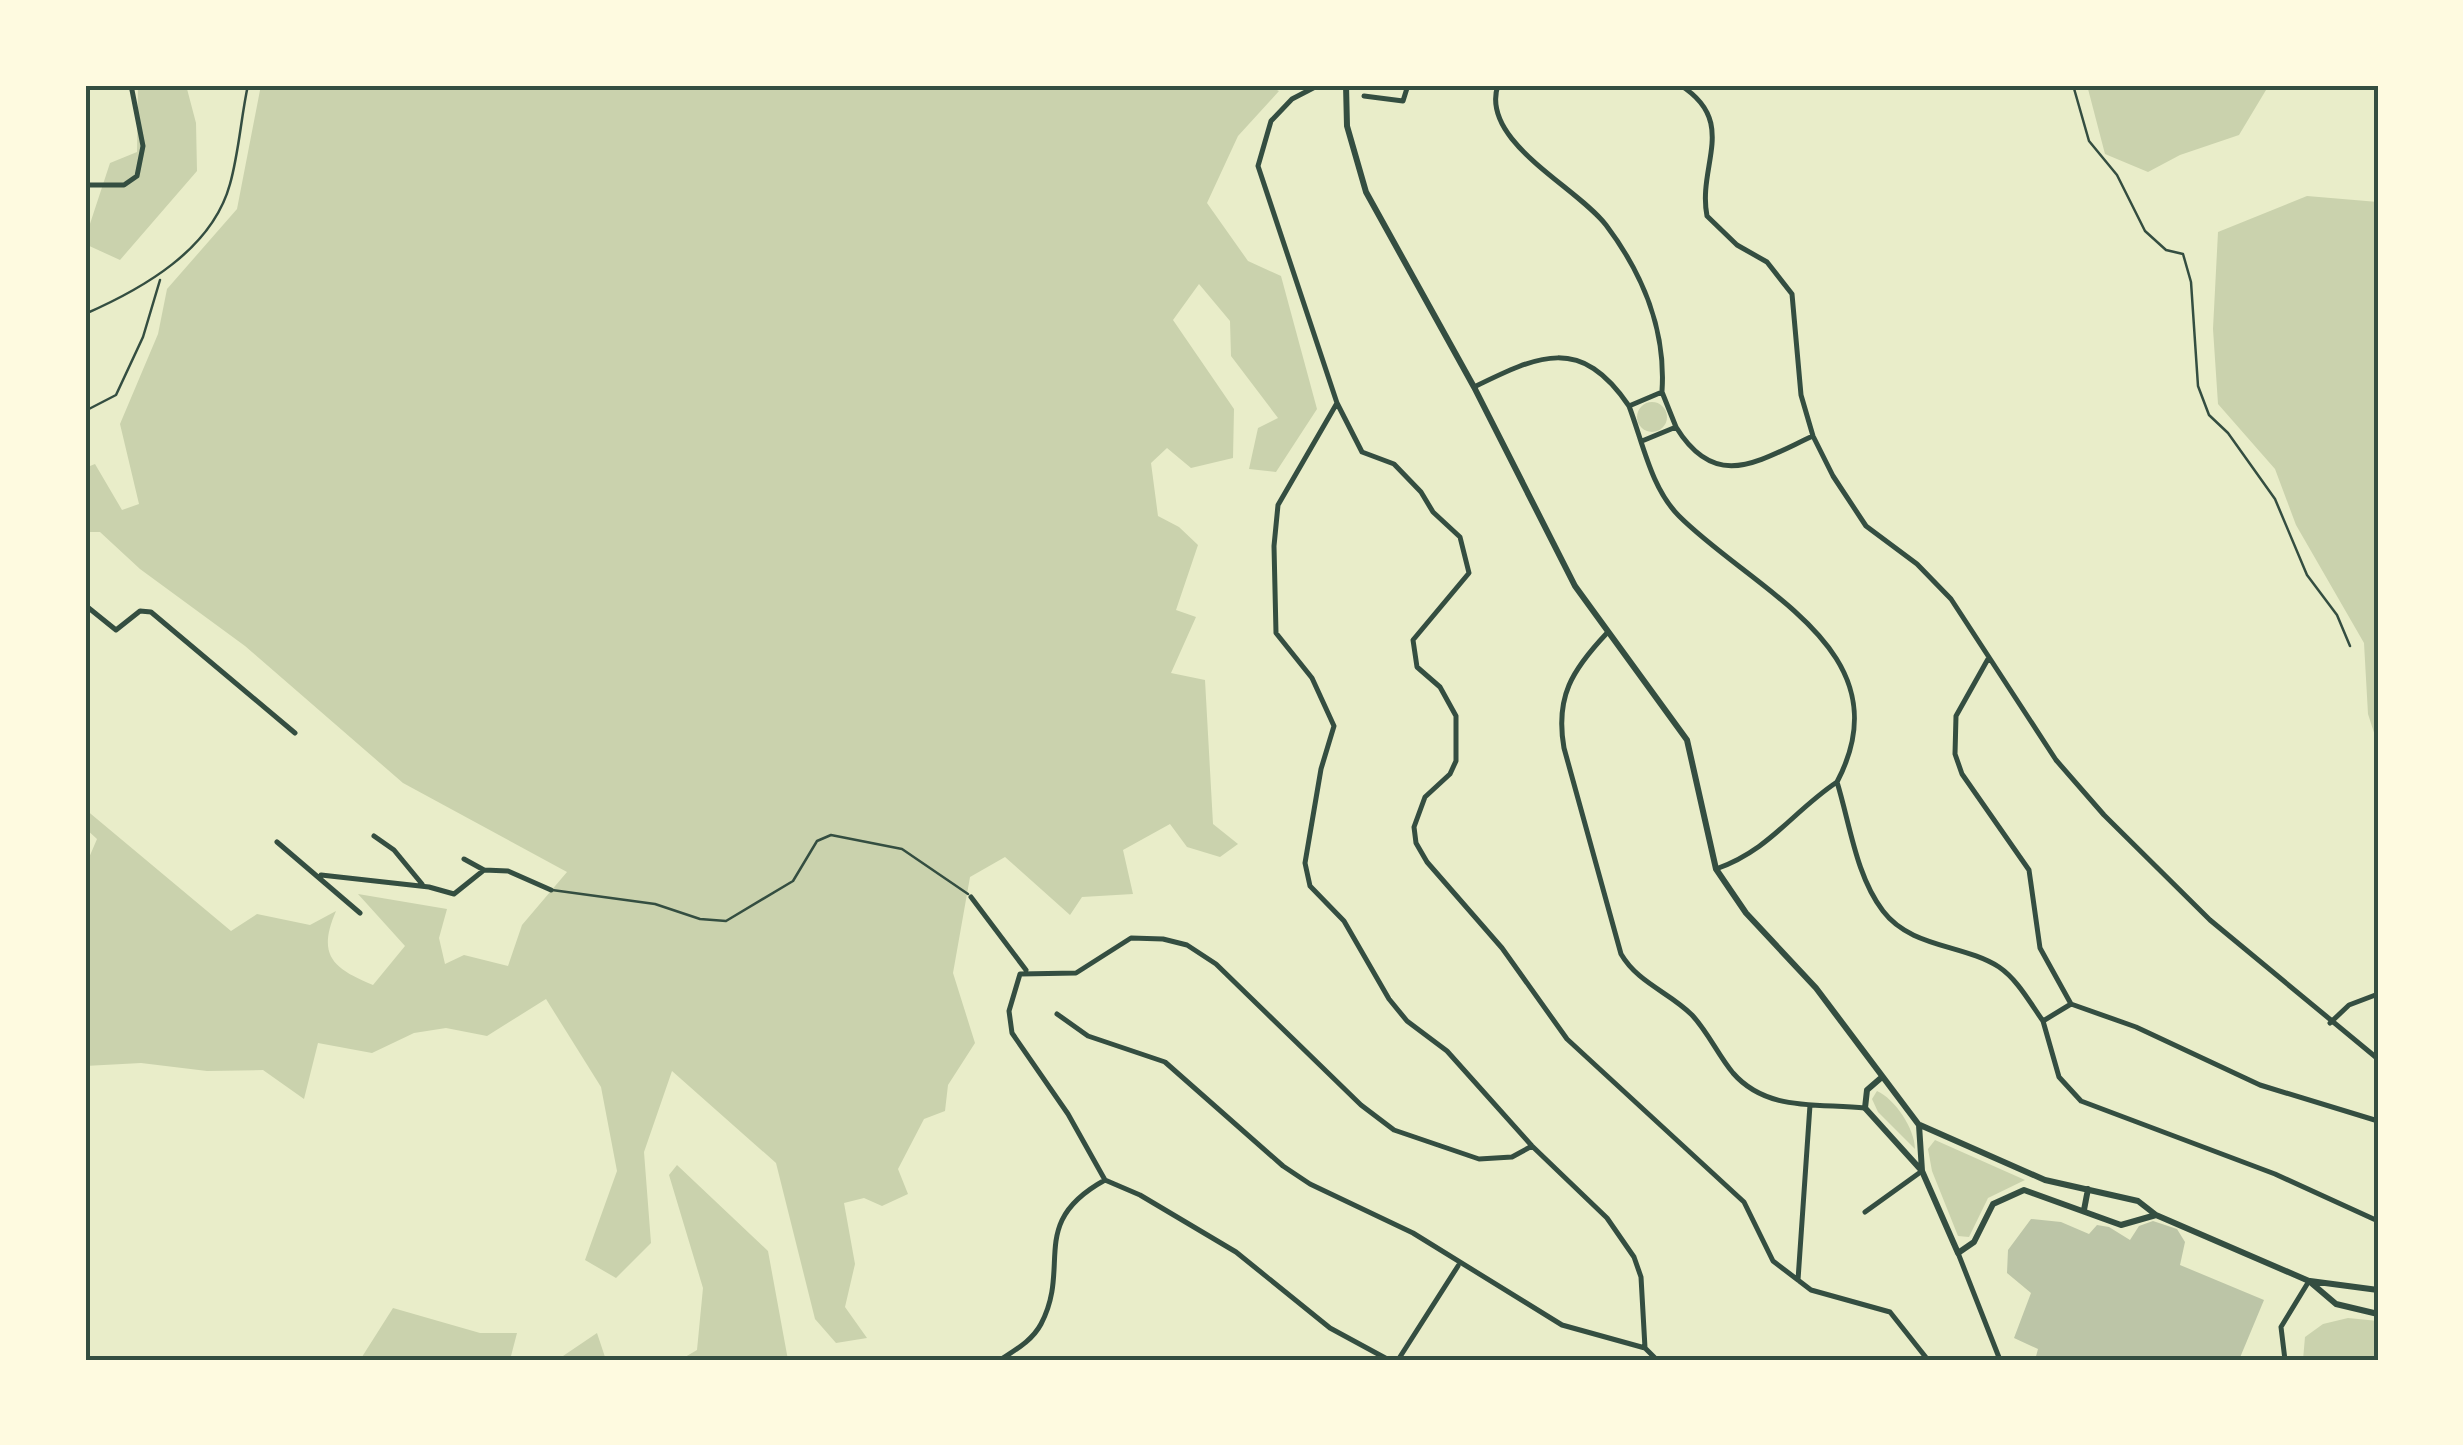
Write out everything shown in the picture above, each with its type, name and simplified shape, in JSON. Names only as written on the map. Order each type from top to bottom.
[{"type":"street","points":[[85,186],[124,185],[137,176],[144,146],[131,85]]},
{"type":"street","points":[[1319,85],[1292,99],[1272,121],[1258,166],[1338,403],[1362,452],[1394,464],[1460,537],[1469,558],[1469,572],[1412,640],[1417,667],[1448,698],[1456,734],[1456,761],[1450,774],[1425,797],[1414,828],[1416,842],[1439,878],[1502,948],[1553,1024],[1750,1211],[1768,1255],[1824,1296],[1884,1309],[1903,1324],[1928,1360]]},
{"type":"street","points":[[1346,85],[1346,126],[1366,192],[1474,387],[1569,574],[1607,634],[1682,729],[1695,764],[1716,869],[1746,913],[1816,988],[1919,1125],[2046,1180],[2128,1197],[2156,1215],[2309,1281],[2378,1290]]},
{"type":"street","points":[[1364,96],[1403,101],[1408,85]]},
{"type":"street","points":[[1498,85],[1495,104],[1503,130],[1606,224],[1635,275],[1662,334],[1662,392],[1676,427],[1702,458],[1734,468],[1814,436]]},
{"type":"street","points":[[1680,85],[1705,108],[1714,136],[1707,216],[1728,238],[1768,262],[1792,294],[1801,395],[1814,436],[1833,476],[1866,526],[1937,583],[1964,616],[2056,760],[2104,814],[2184,897],[2330,1023],[2378,1059]]},
{"type":"street","points":[[1474,387],[1538,357],[1569,358],[1609,378],[1629,406],[1658,487],[1679,516],[1771,592],[1844,665],[1854,691],[1856,721],[1849,756],[1838,782],[1809,802],[1765,846],[1716,869]]},
{"type":"street","points":[[1629,406],[1662,392]]},
{"type":"street","points":[[1338,403],[1278,505],[1274,546],[1276,633],[1312,678],[1334,726],[1321,769],[1304,872],[1318,897],[1344,921],[1389,999],[1408,1021],[1447,1050],[1532,1146],[1608,1218],[1634,1258],[1646,1312],[1644,1348]]},
{"type":"street","points":[[1642,441],[1676,427]]},
{"type":"street","points":[[85,606],[116,630],[140,610],[151,612],[295,732]]},
{"type":"street","points":[[1607,634],[1572,672],[1560,714],[1564,748],[1616,941],[1633,972],[1691,1014],[1737,1077],[1780,1103],[1865,1108],[1922,1171],[2000,1360]]},
{"type":"street","points":[[1988,659],[1956,716],[1955,754],[1962,774],[2030,870],[2040,948],[2071,1004],[2136,1027],[2260,1085],[2378,1121]]},
{"type":"street","points":[[1838,782],[1866,881],[1886,914],[1921,938],[1995,965],[2021,989],[2042,1020],[2059,1077],[2081,1101],[2274,1174],[2378,1221]]},
{"type":"street","points":[[374,836],[394,850],[416,882],[445,894],[461,892],[484,870]]},
{"type":"street","points":[[277,842],[321,875],[360,914]]},
{"type":"street","points":[[464,859],[484,870],[508,870],[550,890]]},
{"type":"street","points":[[321,875],[429,887]]},
{"type":"street","points":[[971,897],[1026,970]]},
{"type":"street","points":[[1389,1360],[1330,1328],[1236,1252],[1140,1195],[1105,1180],[1012,1032],[1016,980],[1026,970],[1076,973],[1131,938],[1162,938],[1187,945],[1216,964],[1361,1106],[1394,1130],[1479,1159],[1512,1157],[1532,1146]]},
{"type":"street","points":[[2330,1023],[2358,1000],[2378,994]]},
{"type":"street","points":[[2042,1020],[2071,1004]]},
{"type":"street","points":[[1057,1014],[1088,1036],[1165,1062],[1282,1166],[1354,1208],[1413,1234],[1562,1325],[1644,1348],[1658,1360]]},
{"type":"street","points":[[1865,1108],[1867,1090],[1882,1077]]},
{"type":"street","points":[[1798,1280],[1810,1106]]},
{"type":"street","points":[[1919,1125],[1922,1171]]},
{"type":"street","points":[[1865,1212],[1922,1171]]},
{"type":"street","points":[[1000,1360],[1027,1342],[1043,1321],[1060,1222],[1069,1206],[1105,1180]]},
{"type":"street","points":[[2042,1194],[2046,1180]]},
{"type":"street","points":[[1958,1253],[1974,1242],[1994,1204],[2024,1190],[2121,1224],[2156,1215]]},
{"type":"street","points":[[2084,1210],[2088,1190]]},
{"type":"street","points":[[1398,1360],[1459,1265]]},
{"type":"street","points":[[2309,1281],[2336,1304],[2378,1314]]},
{"type":"street","points":[[2285,1360],[2281,1328],[2309,1281]]},
{"type":"lane","points":[[85,411],[116,395],[142,338],[161,276],[224,200],[248,85]]},
{"type":"lane","points":[[85,314],[161,276]]},
{"type":"lane","points":[[550,890],[655,904],[700,919],[726,921],[793,881],[818,841],[831,835],[902,849],[971,897]]},
{"type":"path","points":[[2074,85],[2089,140],[2117,176],[2144,230],[2166,250],[2184,254],[2192,282],[2198,386],[2210,415],[2228,433],[2259,482],[2275,498],[2307,575],[2337,615],[2350,646]]},
{"type":"green space","points":[[138,85],[186,85],[196,123],[197,171],[120,260],[85,244],[85,239],[110,163],[137,152]]},
{"type":"green space","points":[[261,85],[1267,85],[1279,91],[1238,136],[1207,203],[1248,261],[1281,276],[1317,409],[1276,472],[1249,469],[1258,428],[1278,418],[1231,356],[1230,321],[1199,284],[1173,320],[1234,409],[1233,458],[1191,468],[1167,448],[1151,463],[1158,516],[1179,527],[1198,545],[1176,610],[1196,617],[1171,673],[1205,680],[1213,824],[1238,844],[1220,857],[1187,847],[1170,824],[1123,850],[1133,894],[1082,897],[1070,915],[1005,857],[970,877],[953,973],[975,1043],[948,1085],[945,1111],[924,1119],[898,1169],[908,1194],[882,1206],[864,1198],[844,1203],[855,1264],[845,1307],[867,1338],[836,1343],[815,1319],[776,1163],[672,1071],[644,1152],[651,1243],[616,1278],[585,1260],[617,1171],[601,1087],[546,999],[487,1036],[446,1028],[414,1033],[372,1053],[318,1043],[304,1099],[263,1070],[207,1071],[141,1063],[85,1066],[85,867],[97,839],[85,828],[85,809],[231,931],[257,914],[310,925],[336,911],[328,939],[332,958],[347,972],[373,985],[405,946],[358,894],[447,909],[439,938],[445,964],[464,955],[508,966],[522,925],[567,872],[403,783],[245,646],[140,569],[100,532],[85,532],[85,468],[95,464],[122,510],[139,504],[120,424],[158,334],[167,289],[237,209]]},
{"type":"green space","points":[[2087,85],[2269,85],[2239,135],[2180,155],[2148,172],[2105,154]]},
{"type":"green space","points":[[2307,196],[2378,202],[2378,745],[2368,714],[2364,643],[2296,525],[2275,469],[2218,404],[2213,329],[2218,232]]},
{"type":"green space","points":[[1652,402],[1663,406],[1667,417],[1663,428],[1652,432],[1641,428],[1637,417],[1641,406]]},
{"type":"green space","points":[[1877,1091],[1903,1116],[1915,1149],[1878,1112],[1872,1099]]},
{"type":"green space","points":[[1935,1140],[2025,1180],[1988,1198],[1969,1237],[1958,1236],[1932,1171],[1928,1149]]},
{"type":"green space","points":[[677,1165],[768,1251],[788,1360],[680,1360],[697,1350],[703,1288],[669,1175]]},
{"type":"green space","points":[[393,1308],[480,1333],[517,1333],[511,1356],[563,1356],[597,1333],[606,1360],[360,1360]]},
{"type":"green space","points":[[2348,1318],[2378,1321],[2378,1360],[2303,1360],[2305,1337],[2323,1324]]},
{"type":"building","points":[[2031,1219],[2061,1222],[2089,1234],[2097,1225],[2109,1227],[2130,1240],[2139,1226],[2153,1221],[2177,1229],[2185,1242],[2180,1265],[2264,1300],[2239,1360],[2035,1360],[2038,1349],[2014,1338],[2031,1293],[2007,1273],[2008,1250]]}]
